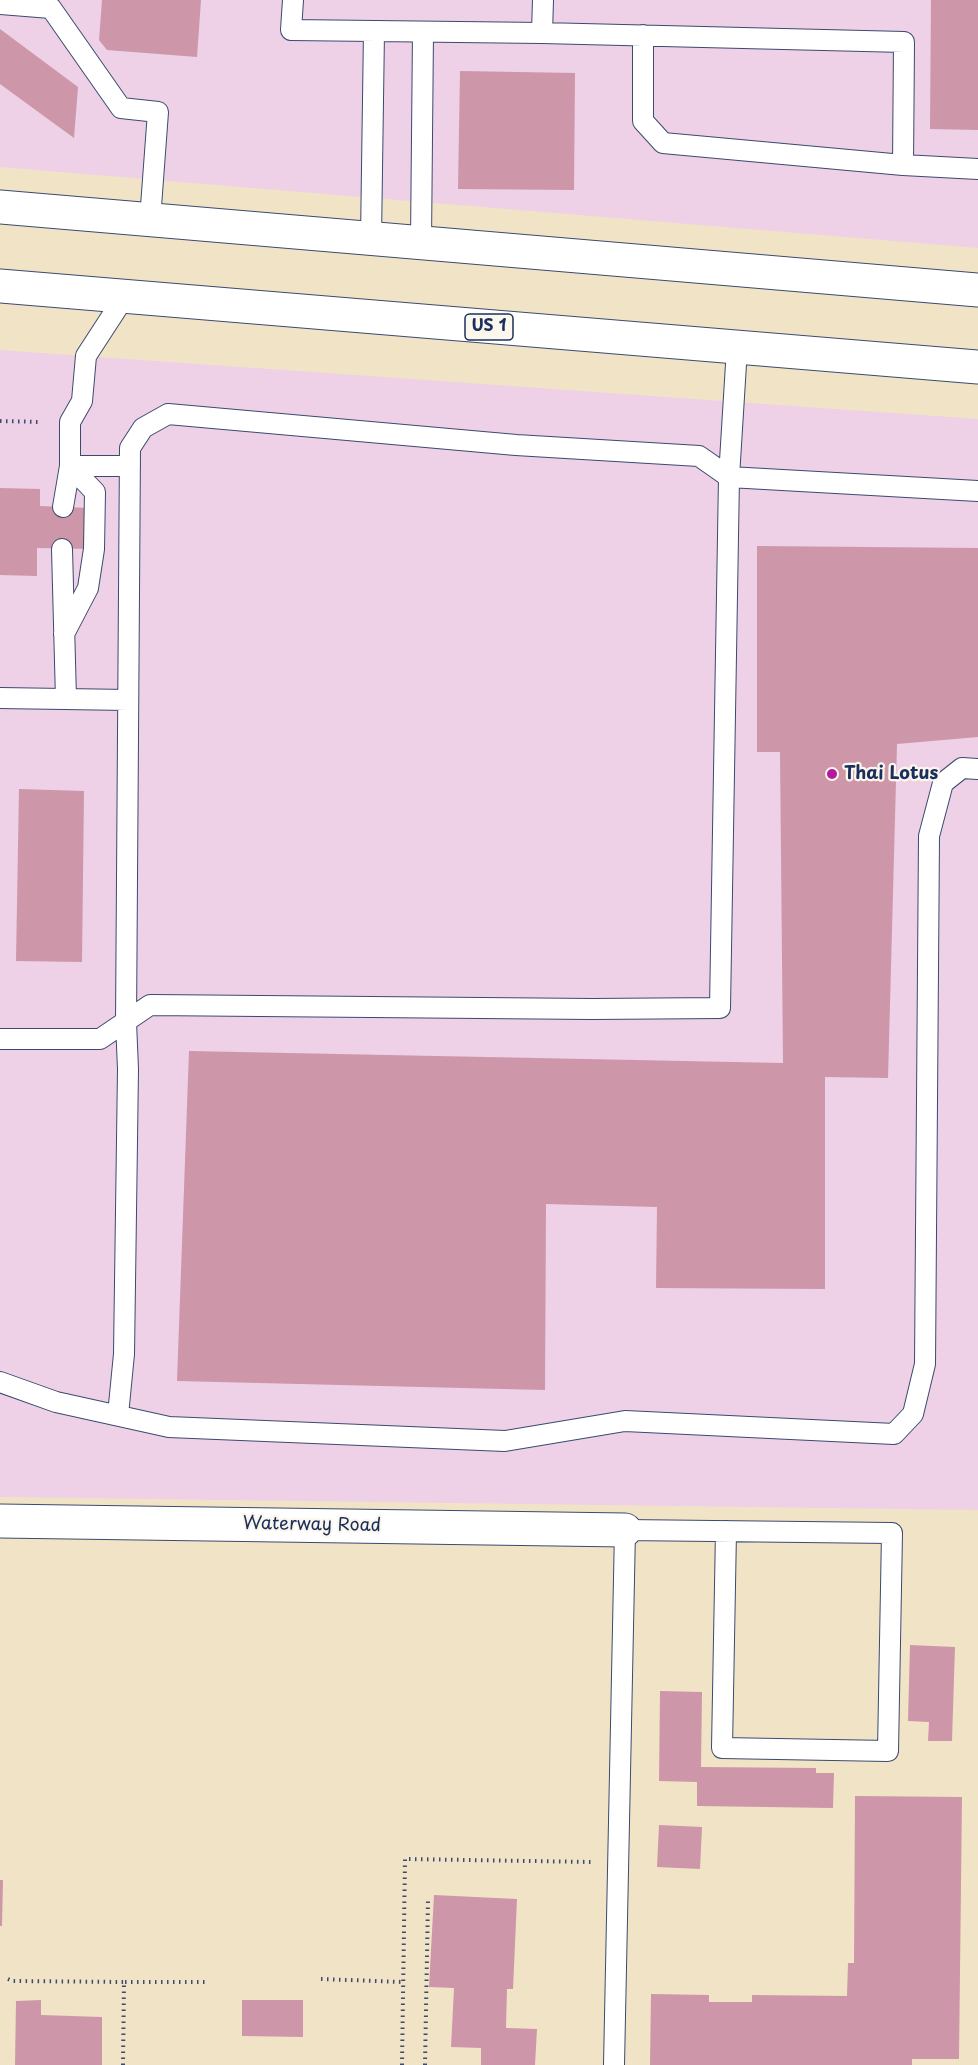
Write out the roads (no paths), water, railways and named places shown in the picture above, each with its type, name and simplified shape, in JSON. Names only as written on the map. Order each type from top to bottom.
[{"type":"main road","points":[[0,207],[978,290]]},
{"type":"main road","name":"US 1","points":[[0,286],[978,367]]},
{"type":"main road","name":"Waterway Road","points":[[0,1521],[625,1530]]},
{"type":"lane","points":[[293,0],[291,30],[542,33],[904,42],[903,165]]},
{"type":"lane","points":[[542,33],[543,0]]},
{"type":"lane","points":[[0,4],[51,9],[121,108],[158,112],[150,220]]},
{"type":"lane","points":[[371,238],[374,31]]},
{"type":"lane","points":[[421,242],[423,32]]},
{"type":"lane","points":[[643,35],[644,121],[663,143],[903,165],[978,169]]},
{"type":"lane","points":[[63,507],[70,466],[70,422],[82,401],[86,356],[124,296]]},
{"type":"lane","points":[[0,1039],[100,1039],[150,1005],[592,1010],[720,1008],[729,477],[737,348]]},
{"type":"lane","points":[[118,1415],[124,1354],[128,1069],[126,1022],[130,447],[142,428],[168,414],[516,445],[699,456],[729,477],[978,491]]},
{"type":"lane","points":[[70,466],[130,466]]},
{"type":"lane","points":[[64,634],[88,588],[94,538],[95,492],[70,466]]},
{"type":"lane","points":[[62,549],[66,699]]},
{"type":"lane","points":[[0,698],[128,700]]},
{"type":"lane","points":[[0,1382],[56,1402],[169,1427],[505,1441],[625,1421],[894,1434],[913,1414],[925,1364],[929,836],[943,783],[962,768],[978,769]]},
{"type":"lane","points":[[614,2065],[625,1530],[726,1531],[892,1533],[888,1751],[722,1748],[726,1531]]},
{"type":"place","name":"Thai Lotus","points":[[832,774]]}]
